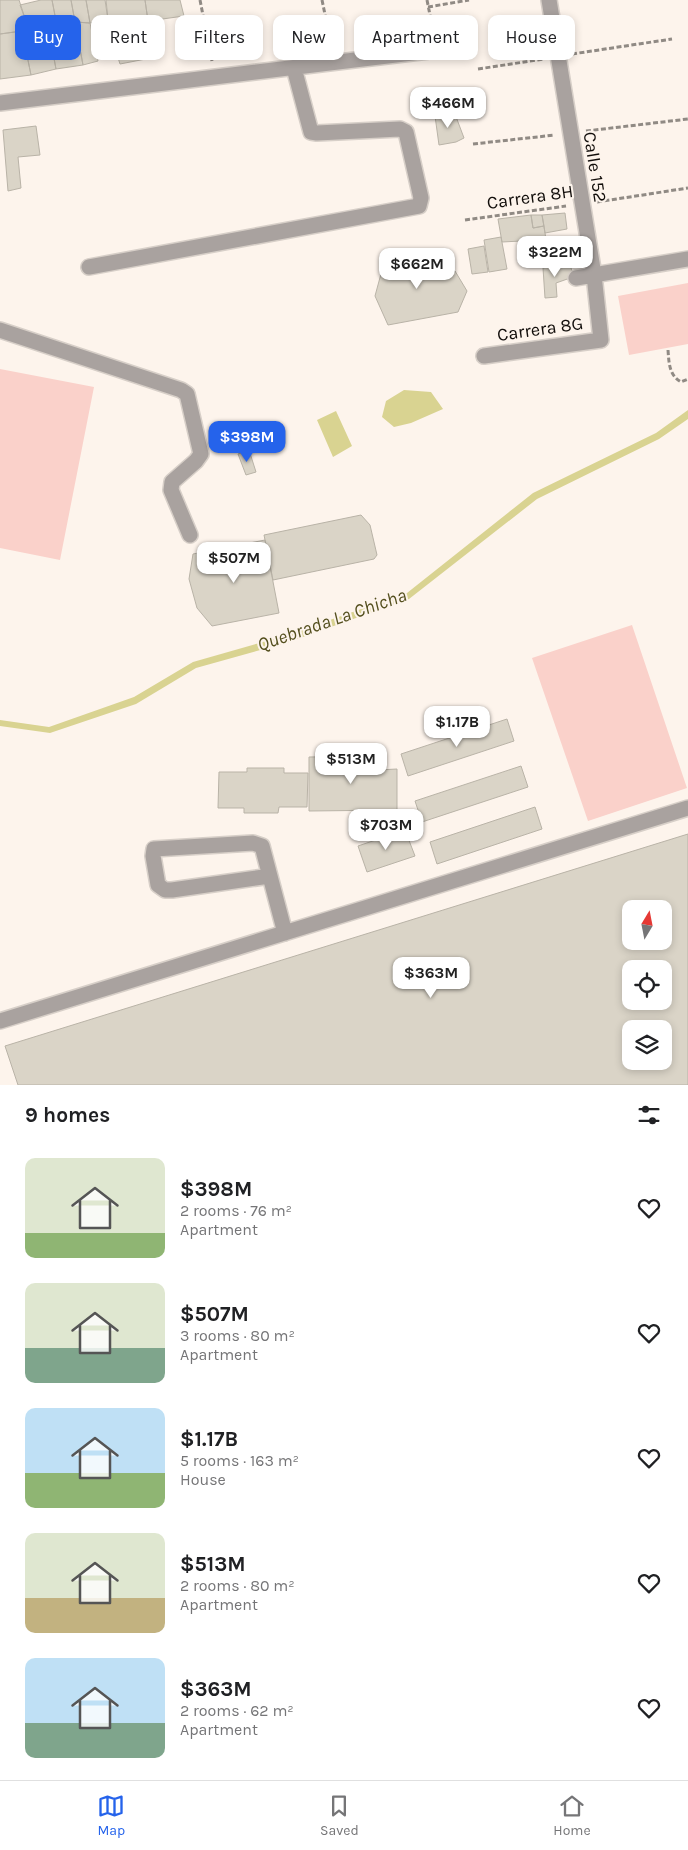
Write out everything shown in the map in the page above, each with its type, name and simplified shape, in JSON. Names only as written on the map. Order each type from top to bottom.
[{"type":"street","name":"Calle 152","points":[[549,0],[594,275],[601,340]]},
{"type":"street","points":[[0,103],[359,60]]},
{"type":"street","points":[[89,267],[418,206],[420,198],[406,132],[400,129],[311,132],[294,68]]},
{"type":"street","points":[[576,278],[688,259]]},
{"type":"street","points":[[0,330],[181,390],[187,394],[201,454],[196,461],[172,482],[171,490],[190,536]]},
{"type":"street","name":"Carrera 8G","points":[[484,356],[601,340]]},
{"type":"street","points":[[0,1022],[688,808]]},
{"type":"street","points":[[270,876],[165,890],[158,885],[152,856],[154,849],[253,843],[262,846],[286,933]]},
{"type":"path","points":[[200,0],[215,78]]},
{"type":"path","points":[[322,0],[335,63]]},
{"type":"path","points":[[426,0],[430,15]]},
{"type":"path","points":[[428,7],[468,0]]},
{"type":"path","name":"Carrera 8H","points":[[465,220],[688,188]]},
{"type":"path","points":[[668,350],[670,370],[674,378],[681,382],[688,379]]},
{"type":"shaded area","points":[[688,283],[688,344],[629,355],[618,296]]},
{"type":"shaded area","points":[[0,369],[94,387],[60,560],[0,548]]},
{"type":"shaded area","points":[[632,625],[687,788],[588,821],[532,658]]},
{"type":"water","points":[[404,390],[431,392],[443,409],[411,423],[394,427],[382,417],[386,401]]},
{"type":"water","name":"Quebrada La Chicha","points":[[688,410],[688,419],[659,439],[537,499],[409,599],[289,642],[196,668],[136,704],[50,733],[0,726],[0,720],[49,727],[134,697],[193,662],[287,635],[407,593],[533,493],[656,433]]},
{"type":"water","points":[[336,411],[352,446],[333,457],[317,420]]},
{"type":"building","points":[[0,0],[19,0],[24,15],[15,15],[15,32],[0,34]]},
{"type":"building","points":[[41,0],[52,0],[55,15],[24,15],[20,5]]},
{"type":"building","points":[[52,0],[71,0],[74,15],[55,15]]},
{"type":"building","points":[[71,0],[86,0],[90,23],[81,22],[81,15],[74,15]]},
{"type":"building","points":[[86,0],[105,0],[107,15],[91,15],[90,23]]},
{"type":"building","points":[[106,0],[145,0],[147,15],[108,15]]},
{"type":"building","points":[[145,0],[180,0],[184,15],[175,15],[175,17],[165,19],[165,15],[147,15]]},
{"type":"building","points":[[81,22],[90,23],[91,60],[98,61],[83,65]]},
{"type":"building","points":[[15,32],[15,60],[28,60],[31,75],[0,79],[0,34]]},
{"type":"building","points":[[81,54],[83,65],[56,69],[54,60],[81,60]]},
{"type":"building","points":[[28,60],[54,60],[56,69],[31,75]]},
{"type":"building","points":[[119,60],[141,60],[120,64]]},
{"type":"building","points":[[455,114],[464,138],[456,142],[439,145],[435,116]]},
{"type":"building","points":[[36,126],[40,155],[18,157],[21,188],[8,191],[3,130]]},
{"type":"building","points":[[565,213],[567,229],[545,233],[542,215]]},
{"type":"building","points":[[531,215],[542,215],[544,226],[533,228]]},
{"type":"building","points":[[531,215],[533,228],[544,226],[548,254],[521,257],[521,241],[502,242],[498,219]]},
{"type":"building","points":[[501,237],[507,269],[489,272],[484,240]]},
{"type":"building","points":[[484,246],[488,272],[472,274],[468,249]]},
{"type":"building","points":[[424,255],[423,265],[455,271],[467,291],[458,312],[388,325],[375,296],[385,259]]},
{"type":"building","points":[[570,263],[573,277],[556,283],[557,297],[545,298],[543,268]]},
{"type":"building","points":[[249,450],[256,472],[246,475],[238,454]]},
{"type":"building","points":[[361,515],[370,525],[377,555],[374,559],[273,580],[264,535]]},
{"type":"building","points":[[265,540],[279,613],[212,626],[197,608],[189,579],[193,554]]},
{"type":"building","points":[[507,719],[514,741],[408,776],[401,754]]},
{"type":"building","points":[[378,756],[378,770],[397,769],[397,810],[309,811],[309,757]]},
{"type":"building","points":[[521,766],[528,787],[422,822],[415,801]]},
{"type":"building","points":[[247,768],[284,768],[284,773],[308,773],[307,807],[279,807],[278,813],[244,813],[244,808],[218,808],[219,772],[247,772]]},
{"type":"building","points":[[535,807],[542,829],[437,864],[430,842]]},
{"type":"building","points":[[405,830],[415,856],[367,872],[358,846]]},
{"type":"building","points":[[688,834],[688,1085],[18,1085],[5,1046]]}]
